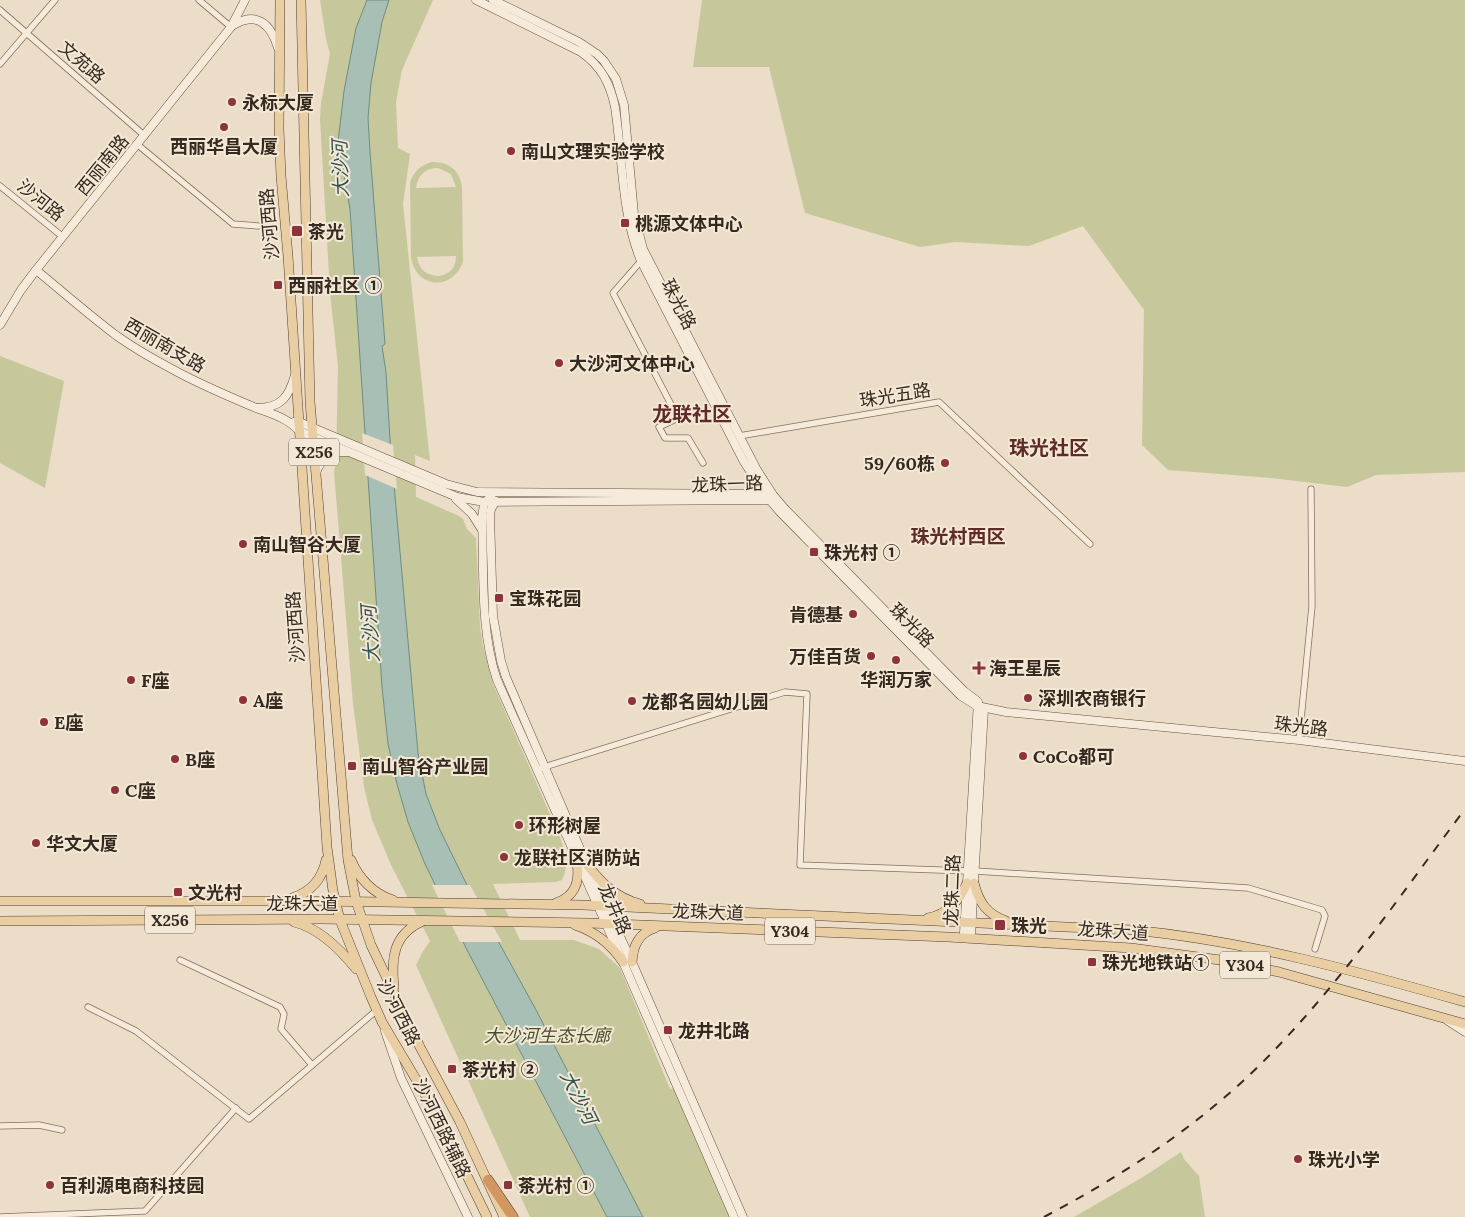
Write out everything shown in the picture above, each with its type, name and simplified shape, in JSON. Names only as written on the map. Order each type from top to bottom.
[{"type":"highway","points":[[488,1180],[513,1217]]},
{"type":"main road","name":"沙河西路","points":[[280,0],[279,129],[281,176],[296,371],[297,425],[327,847],[335,901],[340,920],[382,1022],[439,1118],[487,1217]]},
{"type":"main road","name":"沙河西路","points":[[301,0],[310,402],[347,849],[356,901],[371,945],[420,1048],[460,1122],[504,1217]]},
{"type":"main road","name":"X256","points":[[275,900],[298,896],[313,887],[324,869],[327,847]]},
{"type":"main road","points":[[347,849],[356,871],[368,886],[388,898],[401,902]]},
{"type":"main road","points":[[550,904],[566,898],[576,887],[582,862]]},
{"type":"main road","points":[[582,862],[601,882],[620,897],[630,901],[665,908]]},
{"type":"main road","points":[[919,919],[946,911],[955,904],[970,883],[982,905],[990,914],[1014,924]]},
{"type":"main road","name":"龙珠大道","points":[[0,901],[275,900],[550,904],[1133,930],[1224,942],[1283,954],[1465,1002]]},
{"type":"main road","name":"龙珠大道","points":[[0,920],[362,920],[610,924],[967,938],[1132,948],[1220,960],[1308,980],[1465,1024]]},
{"type":"main road","points":[[286,920],[310,929],[329,942],[351,963],[363,978]]},
{"type":"main road","points":[[396,997],[393,972],[396,948],[402,936],[409,929],[424,921]]},
{"type":"main road","points":[[567,923],[581,927],[601,938],[628,962],[635,944],[642,935],[647,931],[663,926]]},
{"type":"street","points":[[0,64],[55,0]]},
{"type":"street","points":[[199,0],[231,27],[245,20],[258,20],[265,23],[272,32],[280,57]]},
{"type":"street","name":"西丽南路","points":[[0,325],[21,290],[36,270],[231,27],[245,0]]},
{"type":"street","name":"珠光路","points":[[476,0],[581,52],[601,69],[614,100],[626,213],[629,229],[641,262],[743,460],[764,493],[772,497]]},
{"type":"street","name":"珠光路","points":[[493,0],[580,42],[597,54],[611,70],[624,105],[634,214],[643,249],[772,497],[961,696],[980,705],[1299,740],[1465,761]]},
{"type":"street","name":"文苑路","points":[[0,10],[145,136]]},
{"type":"street","points":[[138,145],[233,224],[258,226]]},
{"type":"street","name":"沙河路","points":[[0,186],[63,237]]},
{"type":"street","points":[[641,262],[612,294],[678,418],[659,427],[665,438],[688,438],[703,463]]},
{"type":"street","name":"西丽南支路","points":[[36,270],[135,348],[213,390],[297,425]]},
{"type":"street","points":[[255,408],[271,407],[283,400],[291,388],[296,371]]},
{"type":"street","name":"珠光五路","points":[[739,436],[940,402],[1090,544]]},
{"type":"street","name":"龙珠一路","points":[[297,425],[453,486],[477,492],[764,493]]},
{"type":"street","name":"龙珠一路","points":[[313,432],[351,453],[450,495],[468,500],[486,502],[772,497]]},
{"type":"street","points":[[316,473],[320,464],[330,455],[341,452],[351,453]]},
{"type":"street","points":[[1299,740],[1312,606],[1311,489]]},
{"type":"street","points":[[486,502],[493,493]]},
{"type":"street","points":[[450,495],[474,516],[483,536]]},
{"type":"street","name":"龙井路","points":[[496,501],[491,510],[490,521],[493,616],[497,645],[506,677],[545,767],[601,906],[743,1217]]},
{"type":"street","name":"龙井路","points":[[486,502],[483,511],[483,536],[486,629],[491,663],[536,770],[582,862]]},
{"type":"street","points":[[536,770],[785,692],[807,694],[800,864],[971,871],[1248,888],[1322,910],[1325,916],[1315,949]]},
{"type":"street","name":"龙珠二路","points":[[967,938],[971,933],[968,922],[980,705]]},
{"type":"street","points":[[180,960],[280,1007],[284,1014],[281,1029],[312,1065]]},
{"type":"street","name":"龙井路","points":[[628,962],[734,1217]]},
{"type":"street","points":[[88,1007],[136,1031],[249,1119],[377,1010]]},
{"type":"street","points":[[1442,1018],[1465,1032]]},
{"type":"street","name":"沙河西路辅路","points":[[382,1022],[401,1078],[468,1217]]},
{"type":"street","points":[[0,1217],[145,1211],[236,1108]]},
{"type":"street","points":[[0,1126],[39,1125],[62,1130]]},
{"type":"green space","name":"大沙河生态长廊","points":[[320,0],[433,0],[402,70],[396,102],[398,148],[410,154],[403,204],[430,461],[415,455],[416,497],[459,516],[463,519],[467,529],[476,538],[480,627],[493,684],[560,837],[566,859],[562,880],[555,882],[493,884],[520,940],[574,940],[599,949],[620,968],[670,1089],[675,1088],[731,1217],[530,1217],[416,965],[430,941],[391,865],[372,820],[364,787],[353,704],[334,472],[336,463],[338,366],[330,293],[320,119],[330,54]]},
{"type":"green space","points":[[702,0],[1465,0],[1465,472],[1376,475],[1347,487],[1271,478],[1168,470],[1142,445],[1144,310],[1083,226],[1029,246],[955,242],[920,247],[805,213],[769,67],[693,67]]},
{"type":"green space","points":[[438,162],[453,168],[459,176],[462,187],[463,262],[458,272],[443,282],[426,280],[419,275],[411,257],[410,182],[416,171],[428,163]],"holes":[[[438,168],[451,174],[456,187],[416,188],[418,179],[423,173],[429,169]],[[456,256],[452,269],[447,274],[440,276],[431,275],[424,271],[417,257]]]},
{"type":"green space","points":[[0,356],[64,381],[45,488],[0,463]]},
{"type":"green space","points":[[1181,1152],[1184,1159],[1199,1176],[1205,1217],[1074,1217],[1143,1177]]},
{"type":"water","name":"大沙河","points":[[367,0],[389,0],[382,22],[371,83],[368,118],[385,344],[382,346],[386,372],[390,440],[418,753],[426,794],[440,830],[466,883],[535,1008],[643,1217],[607,1217],[467,950],[425,864],[408,822],[397,784],[388,744],[382,687],[350,209],[338,142],[344,91],[356,28]]},
{"type":"pier","points":[[362,433],[393,445],[397,489],[365,475]]},
{"type":"pier","points":[[432,885],[470,885],[502,942],[460,942]]},
{"type":"railway","points":[[1044,1217],[1123,1172],[1173,1138],[1243,1081],[1304,1018],[1333,984],[1387,915],[1465,809]]},
{"type":"place","name":"永标大厦","points":[[232,102]]},
{"type":"place","name":"西丽华昌大厦","points":[[224,127]]},
{"type":"place","name":"南山文理实验学校","points":[[511,151]]},
{"type":"place","name":"桃源文体中心","points":[[625,223]]},
{"type":"place","name":"茶光","points":[[297,231]]},
{"type":"place","name":"西丽社区 ①","points":[[278,285]]},
{"type":"place","name":"大沙河文体中心","points":[[559,363]]},
{"type":"place","name":"59/60栋","points":[[945,463]]},
{"type":"place","name":"南山智谷大厦","points":[[243,544]]},
{"type":"place","name":"珠光村 ①","points":[[814,552]]},
{"type":"place","name":"宝珠花园","points":[[499,598]]},
{"type":"place","name":"肯德基","points":[[853,614]]},
{"type":"place","name":"万佳百货","points":[[871,656]]},
{"type":"place","name":"华润万家","points":[[896,660]]},
{"type":"place","name":"海王星辰","points":[[979,668]]},
{"type":"place","name":"F座","points":[[131,680]]},
{"type":"place","name":"深圳农商银行","points":[[1028,698]]},
{"type":"place","name":"A座","points":[[243,700]]},
{"type":"place","name":"龙都名园幼儿园","points":[[632,701]]},
{"type":"place","name":"E座","points":[[44,722]]},
{"type":"place","name":"CoCo都可","points":[[1023,756]]},
{"type":"place","name":"B座","points":[[175,759]]},
{"type":"place","name":"南山智谷产业园","points":[[352,766]]},
{"type":"place","name":"C座","points":[[115,790]]},
{"type":"place","name":"环形树屋","points":[[519,825]]},
{"type":"place","name":"华文大厦","points":[[36,843]]},
{"type":"place","name":"龙联社区消防站","points":[[504,857]]},
{"type":"place","name":"文光村","points":[[178,892]]},
{"type":"place","name":"珠光","points":[[1000,925]]},
{"type":"place","name":"珠光地铁站①","points":[[1092,962]]},
{"type":"place","name":"龙井北路","points":[[668,1030]]},
{"type":"place","name":"茶光村 ②","points":[[452,1069]]},
{"type":"place","name":"珠光小学","points":[[1298,1159]]},
{"type":"place","name":"百利源电商科技园","points":[[50,1185]]},
{"type":"place","name":"茶光村 ①","points":[[508,1185]]},
{"type":"district","name":"龙联社区","points":[[692,413]]},
{"type":"district","name":"珠光社区","points":[[1049,447]]},
{"type":"district","name":"珠光村西区","points":[[958,536]]}]
